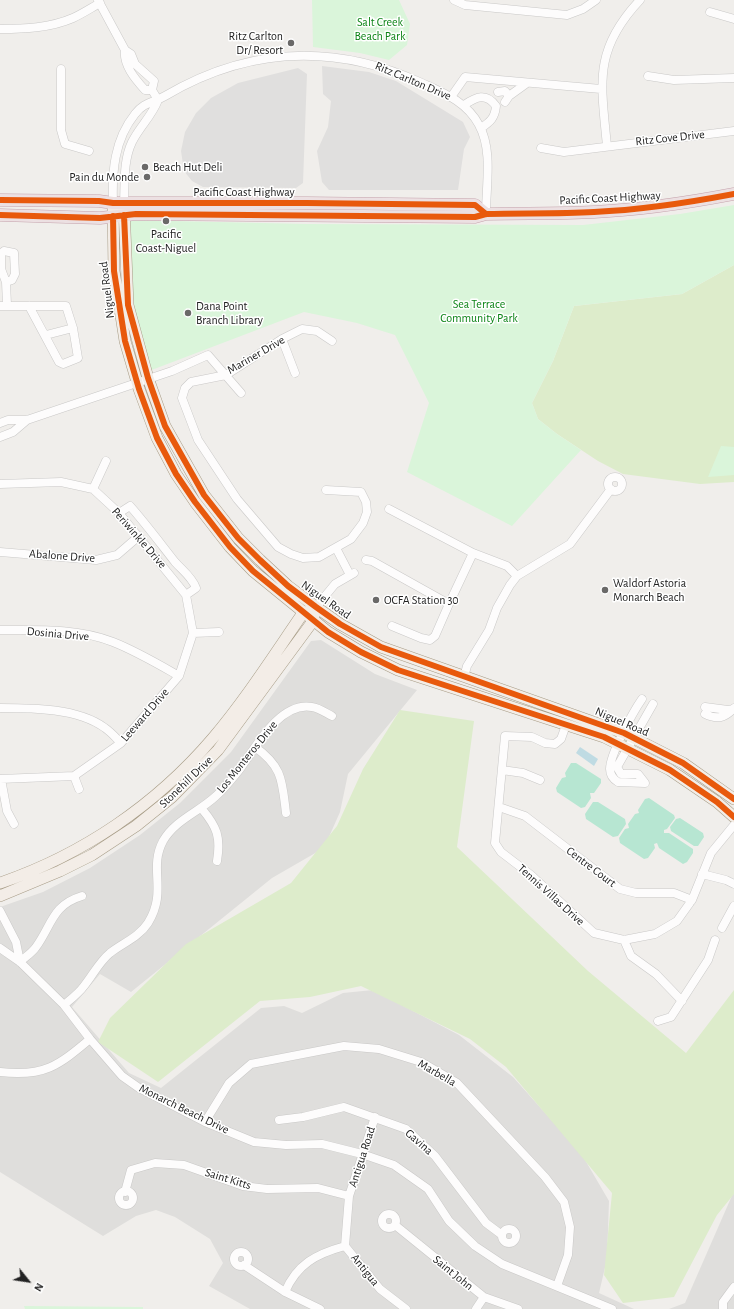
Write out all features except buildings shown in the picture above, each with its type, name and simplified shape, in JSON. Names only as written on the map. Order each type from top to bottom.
[{"type":"highway","name":"Pacific Coast Highway","points":[[0,200],[99,201],[118,209],[308,216],[475,217],[486,214],[594,212],[649,208],[734,194]]},
{"type":"highway","name":"Pacific Coast Highway","points":[[0,215],[100,218],[118,209],[307,203],[475,205],[486,214]]},
{"type":"main road","name":"Niguel Road","points":[[118,209],[128,304],[142,380],[157,438],[176,474],[195,502],[230,548],[253,571],[328,632],[398,670],[604,737],[670,770],[717,802],[734,817]]},
{"type":"main road","name":"Niguel Road","points":[[142,380],[165,426],[204,495],[238,538],[288,586],[340,624],[381,647],[586,718],[628,735],[683,763],[734,798]]},
{"type":"main road","name":"Stonehill Drive","points":[[0,883],[44,866],[78,849],[134,813],[179,774],[213,738],[303,613],[316,607]]},
{"type":"main road","name":"Stonehill Drive","points":[[0,896],[60,871],[92,855],[136,826],[172,797],[218,750],[313,621],[316,607]]},
{"type":"street","points":[[454,0],[465,5],[567,15],[583,9],[596,0]]},
{"type":"street","points":[[607,146],[601,89],[603,66],[608,49],[618,29],[638,1]]},
{"type":"street","points":[[0,29],[21,29],[48,26],[73,18],[99,2],[125,50],[131,54],[132,66],[136,81],[145,90],[152,90]]},
{"type":"street","points":[[710,12],[734,19]]},
{"type":"street","name":"Ritz Carlton Drive","points":[[118,209],[113,173],[118,145],[135,114],[144,104],[158,100],[204,77],[232,67],[278,56],[314,54],[356,60],[383,67],[450,97],[464,105],[473,115],[481,128],[487,150],[486,214]]},
{"type":"street","points":[[118,209],[129,151],[138,132],[153,112],[158,100],[152,90],[154,81],[146,72],[132,66]]},
{"type":"street","points":[[61,69],[61,130],[65,144],[89,151]]},
{"type":"street","points":[[136,81],[146,72]]},
{"type":"street","points":[[648,76],[674,80],[734,78]]},
{"type":"street","points":[[450,97],[465,77],[518,83],[601,89]]},
{"type":"street","points":[[481,128],[490,122],[494,117],[500,98],[518,83]]},
{"type":"street","points":[[464,105],[478,97],[500,98],[527,83]]},
{"type":"street","name":"Ritz Cove Drive","points":[[541,148],[564,152],[734,131]]},
{"type":"street","points":[[6,282],[4,305],[66,306],[73,328],[78,358],[62,364],[29,306]]},
{"type":"street","points":[[46,335],[73,328]]},
{"type":"street","name":"Mariner Drive","points":[[0,423],[8,420],[27,420],[142,380],[208,355],[226,375],[282,339],[302,329],[317,331],[332,341]]},
{"type":"street","points":[[282,339],[295,373]]},
{"type":"street","points":[[241,394],[226,375],[191,382],[184,388],[182,398],[198,440],[237,498],[278,547],[303,558],[319,557],[351,539],[363,523],[367,512],[366,502],[361,492],[326,490]]},
{"type":"street","name":"Mariner Drive","points":[[0,437],[12,432],[27,420]]},
{"type":"street","points":[[0,484],[61,482],[93,489],[106,461]]},
{"type":"street","name":"Periwinkle Drive","points":[[93,489],[119,513],[186,595],[194,633]]},
{"type":"street","points":[[464,677],[468,666],[489,630],[501,600],[517,576],[570,544],[611,489]]},
{"type":"street","points":[[119,513],[130,506],[155,534],[175,562],[193,582],[196,588],[186,595]]},
{"type":"street","points":[[389,509],[473,553],[507,566],[517,576]]},
{"type":"street","name":"Abalone Drive","points":[[0,552],[96,560],[117,556],[139,536]]},
{"type":"street","name":"Stonehill Drive","points":[[316,607],[335,584],[352,574],[336,548]]},
{"type":"street","points":[[392,626],[421,638],[430,640],[435,636],[473,553]]},
{"type":"street","points":[[366,560],[372,561],[449,604]]},
{"type":"street","name":"Dosinia Drive","points":[[0,630],[48,630],[85,634],[106,640],[141,654],[179,676]]},
{"type":"street","points":[[194,633],[219,632]]},
{"type":"street","name":"Leeward Drive","points":[[74,776],[121,743],[179,676],[194,633]]},
{"type":"street","points":[[623,746],[611,763],[610,769],[614,780],[622,783],[645,783],[638,774],[625,775],[618,772],[618,763],[623,746],[642,699]]},
{"type":"street","points":[[628,735],[653,704]]},
{"type":"street","name":"Los Monteros Drive","points":[[64,1005],[83,988],[110,953],[136,935],[147,925],[155,912],[158,900],[158,854],[164,841],[173,828],[202,809],[226,786],[268,729],[278,718],[302,707],[312,707],[332,716]]},
{"type":"street","points":[[0,708],[50,709],[82,717],[105,728],[121,743]]},
{"type":"street","points":[[705,711],[728,710],[734,708]]},
{"type":"street","name":"Tennis Villas Drive","points":[[566,725],[561,739],[555,744],[545,744],[532,738],[505,736],[495,843],[501,852],[531,875],[594,933],[624,940],[655,934],[677,922],[692,900],[711,853],[734,825]]},
{"type":"street","points":[[255,747],[269,756],[278,769],[286,814]]},
{"type":"street","points":[[502,770],[523,773],[540,780]]},
{"type":"street","points":[[14,824],[7,811],[1,779],[74,776],[79,789]]},
{"type":"street","name":"Centre Court","points":[[499,807],[525,816],[620,889],[636,893],[674,893],[692,900]]},
{"type":"street","points":[[202,809],[213,822],[218,835],[219,849],[217,861]]},
{"type":"street","points":[[702,874],[726,880],[734,884]]},
{"type":"street","points":[[0,911],[16,942],[20,962],[36,948],[49,921],[58,909],[70,899],[82,896]]},
{"type":"street","points":[[722,928],[734,906]]},
{"type":"street","points":[[624,940],[631,956],[656,974],[682,1001]]},
{"type":"street","points":[[658,1021],[671,1017],[708,960],[716,940]]},
{"type":"street","name":"Monarch Beach Drive","points":[[0,948],[20,962],[64,1005],[90,1039],[122,1076],[139,1088],[205,1122],[254,1142],[286,1145],[322,1144],[362,1154],[394,1165],[428,1189],[450,1220],[475,1246],[502,1264],[612,1309]]},
{"type":"street","points":[[0,1072],[17,1074],[38,1072],[63,1062],[90,1039]]},
{"type":"street","name":"Marbella","points":[[205,1122],[230,1083],[251,1064],[344,1046],[379,1049],[421,1062],[457,1083],[545,1178],[564,1202],[570,1227],[568,1255],[557,1286]]},
{"type":"street","name":"Gavina","points":[[279,1120],[302,1117],[344,1107],[406,1129],[435,1156],[462,1189],[486,1224],[502,1235]]},
{"type":"street","name":"Antigua Road","points":[[349,1196],[375,1117]]},
{"type":"street","name":"Saint Kitts","points":[[126,1192],[131,1170],[155,1163],[184,1165],[243,1186],[267,1189],[318,1188],[349,1196]]},
{"type":"street","name":"Antigua","points":[[349,1196],[345,1246],[380,1289],[406,1309]]},
{"type":"street","name":"Saint John","points":[[395,1225],[484,1297],[518,1309]]},
{"type":"street","points":[[284,1292],[291,1277],[303,1264],[330,1250],[345,1246]]},
{"type":"street","points":[[244,1265],[284,1292],[320,1309]]},
{"type":"street","points":[[723,1309],[723,1302],[734,1288]]},
{"type":"street","points":[[476,1309],[484,1297]]},
{"type":"shaded area","points":[[322,66],[369,72],[396,81],[463,122],[470,137],[464,149],[458,190],[329,190],[322,182],[317,151],[328,127],[331,101],[323,94]]},
{"type":"shaded area","points":[[298,68],[307,74],[303,183],[296,188],[203,187],[192,181],[184,171],[181,151],[185,132],[196,113],[211,98],[238,83]]},
{"type":"shaded area","points":[[321,640],[375,674],[417,690],[348,774],[340,812],[324,848],[272,878],[131,992],[100,974],[72,1007],[129,1073],[161,1088],[261,1008],[284,1006],[302,1013],[343,993],[373,990],[459,1035],[513,1077],[581,1153],[609,1201],[607,1259],[599,1293],[634,1309],[250,1309],[209,1286],[223,1263],[210,1239],[175,1217],[156,1210],[136,1216],[103,1236],[0,1172],[0,907],[43,892],[90,868],[140,835],[180,803],[231,752],[311,641]]},
{"type":"shaded area","points":[[734,1191],[734,1309],[669,1309],[685,1303]]},
{"type":"green space","name":"Salt Creek Beach Park","points":[[312,0],[399,0],[410,24],[407,45],[389,60],[360,53],[313,47]]},
{"type":"green space","name":"Sea Terrace Community Park","points":[[734,205],[734,265],[682,294],[574,306],[553,361],[532,403],[538,419],[581,450],[512,526],[407,472],[429,403],[395,335],[357,323],[304,312],[149,371],[134,319],[128,220],[307,224],[583,225],[680,214]]},
{"type":"green space","points":[[734,265],[734,482],[700,484],[623,474],[598,461],[557,434],[538,419],[532,403],[553,361],[574,306],[682,294]]},
{"type":"green space","points":[[721,446],[734,447],[734,475],[708,477]]},
{"type":"green space","points":[[400,710],[474,721],[457,847],[588,971],[686,1053],[734,990],[734,1194],[717,1215],[674,1297],[623,1303],[604,1275],[612,1193],[506,1067],[470,1039],[361,986],[310,997],[260,1001],[158,1082],[98,1042],[110,1018],[186,944],[291,883],[337,826],[363,769]]},
{"type":"green space","points":[[571,763],[576,763],[601,779],[601,783],[594,793],[590,793],[591,798],[585,807],[581,808],[557,792],[556,788],[562,778],[566,777],[565,773]]},
{"type":"green space","points":[[649,798],[674,815],[675,818],[667,829],[664,830],[664,833],[669,833],[693,849],[693,853],[687,862],[683,864],[659,848],[657,843],[654,844],[655,848],[648,858],[644,859],[620,843],[619,838],[625,829],[629,828],[628,824],[635,814],[639,813],[638,810],[645,799]]},
{"type":"green space","points":[[593,802],[598,802],[625,819],[626,824],[618,836],[613,837],[586,819],[585,814]]},
{"type":"green space","points":[[680,818],[703,833],[704,837],[698,846],[694,846],[671,831],[670,827],[676,819]]},
{"type":"green space","points":[[24,1306],[143,1307],[143,1309],[25,1309]]},
{"type":"water","points":[[580,747],[598,759],[594,766],[576,753]]},
{"type":"cycle path","points":[[0,215],[100,218],[136,214],[475,217],[486,214],[580,213],[629,210],[734,194]]},
{"type":"cycle path","points":[[0,200],[99,201],[113,203],[475,205],[486,214]]},
{"type":"cycle path","points":[[124,215],[128,305],[148,378],[165,426],[204,495],[238,538],[260,560],[288,586],[316,607],[340,624],[381,647],[624,733],[683,763],[734,799]]},
{"type":"cycle path","points":[[113,216],[114,271],[125,341],[139,389],[157,438],[176,474],[195,502],[230,547],[253,571],[328,632],[361,652],[398,670],[604,737],[670,770],[717,802],[734,817]]},
{"type":"place","name":"Ritz Carlton Dr/ Resort","points":[[291,43]]},
{"type":"place","name":"Beach Hut Deli","points":[[145,167]]},
{"type":"place","name":"Pain du Monde","points":[[147,177]]},
{"type":"place","name":"Pacific Coast-Niguel","points":[[166,221]]},
{"type":"place","name":"Dana Point Branch Library","points":[[188,313]]},
{"type":"place","name":"Waldorf Astoria Monarch Beach","points":[[605,590]]},
{"type":"place","name":"OCFA Station 30","points":[[376,600]]}]
